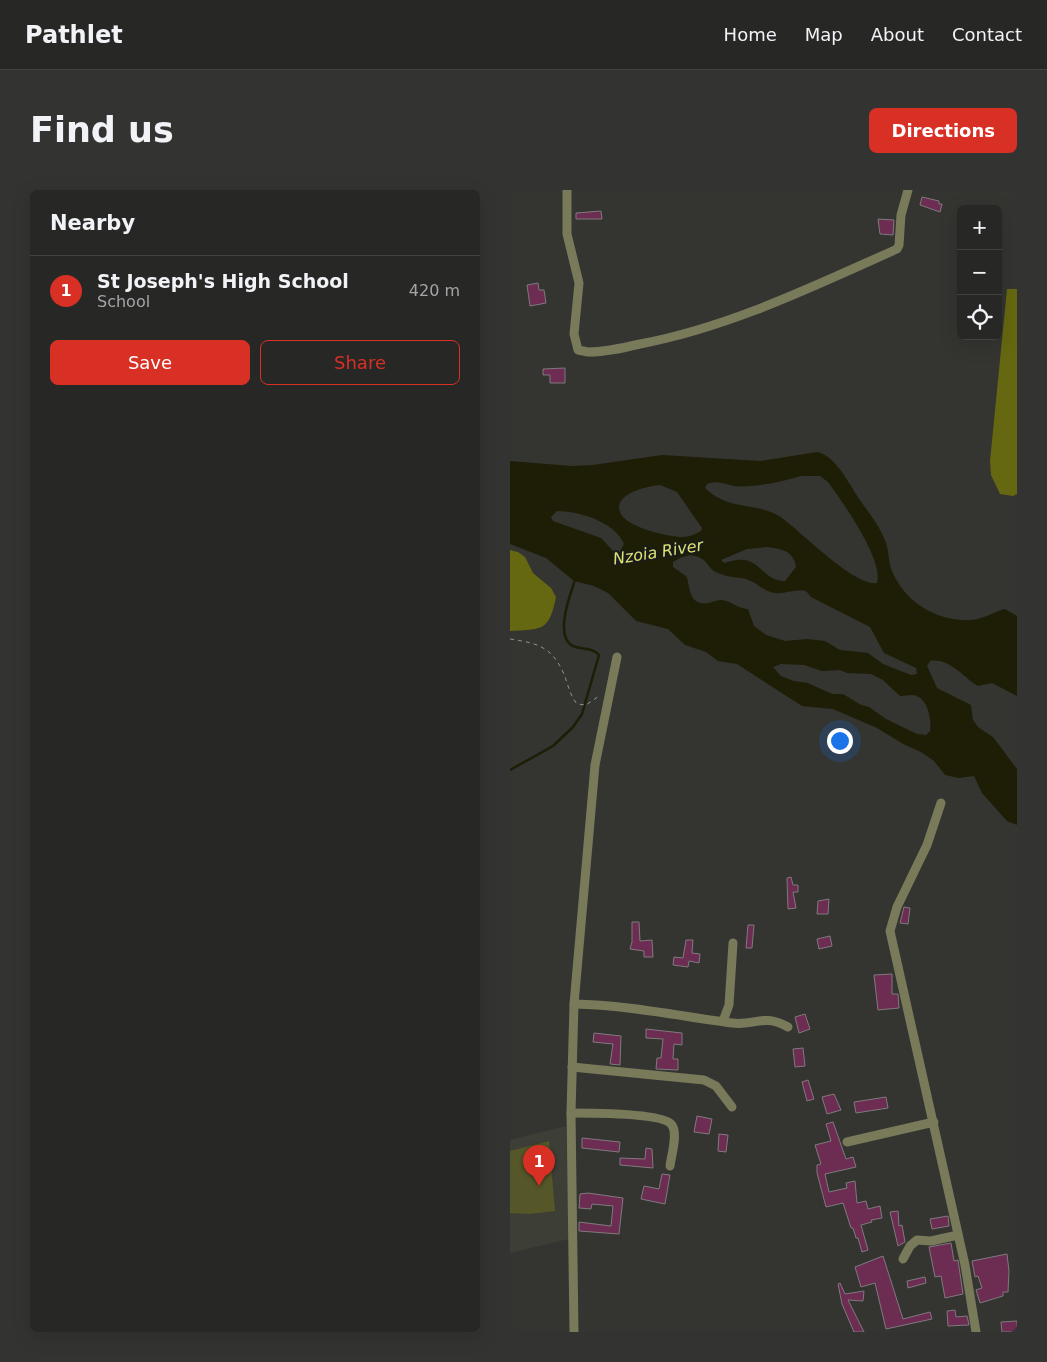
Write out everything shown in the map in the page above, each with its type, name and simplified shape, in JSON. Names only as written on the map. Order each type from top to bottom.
[{"type":"street","points":[[567,190],[566,234],[579,283],[575,339],[578,350],[588,352],[660,340],[717,324],[832,280],[897,249],[899,246],[902,208],[908,190]]},
{"type":"street","points":[[574,1332],[571,1113],[574,1004],[592,812],[591,793],[617,657]]},
{"type":"street","points":[[941,803],[927,845],[897,906],[890,931],[934,1122],[971,1297],[976,1332]]},
{"type":"street","points":[[723,1021],[729,1005],[733,943]]},
{"type":"street","points":[[574,1004],[625,1006],[736,1023],[770,1019],[788,1027]]},
{"type":"street","points":[[572,1067],[704,1080],[716,1086],[732,1107]]},
{"type":"street","points":[[571,1113],[619,1114],[661,1119],[668,1122],[672,1125],[674,1131],[670,1166]]},
{"type":"street","points":[[846,1142],[934,1122]]},
{"type":"street","points":[[903,1259],[910,1246],[917,1240],[931,1241],[958,1235]]},
{"type":"path","points":[[510,639],[539,644],[544,647],[563,672],[569,692],[577,704],[586,705],[598,696],[610,695]]},
{"type":"shaded area","points":[[1007,289],[1017,289],[1017,494],[1013,496],[1000,494],[991,475],[990,461]]},
{"type":"shaded area","points":[[510,550],[518,552],[525,557],[533,573],[551,588],[556,597],[547,623],[537,629],[510,631]]},
{"type":"shaded area","points":[[566,1126],[569,1239],[510,1253],[510,1140]]},
{"type":"green space","points":[[549,1141],[555,1211],[529,1214],[510,1213],[510,1151]]},
{"type":"water","name":"Nzoia River","points":[[817,452],[828,457],[837,465],[881,531],[886,542],[892,571],[898,582],[914,601],[924,608],[935,614],[959,620],[972,620],[1005,609],[1017,616],[1017,696],[992,683],[978,686],[944,662],[930,661],[927,666],[937,688],[971,705],[973,720],[978,727],[993,737],[1017,769],[1017,825],[1007,821],[982,793],[974,776],[959,778],[945,775],[934,761],[921,752],[903,744],[877,728],[833,709],[802,706],[737,664],[718,661],[706,652],[685,645],[668,629],[636,621],[608,593],[594,586],[574,581],[546,558],[510,544],[510,461],[571,466],[593,465],[662,455],[760,461]],"holes":[[[801,476],[820,476],[828,482],[852,516],[868,546],[874,560],[877,583],[867,582],[841,567],[779,516],[761,509],[723,500],[705,488],[707,484],[714,482],[742,486]],[[660,485],[677,492],[702,528],[701,531],[685,537],[676,537],[638,527],[624,517],[620,512],[619,505],[622,500],[633,492]],[[557,511],[575,513],[595,519],[613,530],[624,544],[619,553],[614,552],[601,538],[553,521],[551,517]],[[768,547],[782,550],[793,557],[796,567],[785,581],[773,578],[755,564],[744,560],[724,563],[721,560],[747,549]],[[690,555],[697,556],[718,573],[747,579],[771,592],[806,591],[811,597],[870,627],[884,653],[916,668],[917,674],[911,675],[883,664],[868,653],[840,650],[825,641],[807,639],[785,641],[766,635],[754,626],[748,609],[741,608],[724,600],[709,603],[694,600],[687,577],[673,567],[673,562]],[[781,664],[804,665],[822,671],[840,670],[847,673],[871,674],[883,680],[900,696],[912,695],[922,699],[928,709],[930,731],[926,735],[917,734],[886,719],[869,707],[861,705],[843,694],[832,694],[808,683],[794,681],[781,676],[773,667]]]},
{"type":"building","points":[[922,197],[939,201],[939,204],[942,204],[940,212],[920,205]]},
{"type":"building","points":[[601,211],[602,219],[576,219],[576,213]]},
{"type":"building","points":[[878,219],[894,220],[893,235],[880,234]]},
{"type":"building","points":[[538,283],[539,290],[544,290],[546,303],[530,306],[527,285]]},
{"type":"building","points":[[565,368],[565,383],[550,383],[550,375],[543,375],[543,369]]},
{"type":"building","points":[[791,877],[793,885],[798,885],[798,892],[793,892],[796,908],[788,909],[787,878]]},
{"type":"building","points":[[829,899],[828,914],[817,914],[818,901]]},
{"type":"building","points":[[904,907],[910,908],[908,924],[900,923]]},
{"type":"building","points":[[632,922],[639,922],[640,941],[652,940],[653,957],[644,957],[644,951],[630,949]]},
{"type":"building","points":[[748,925],[754,925],[752,948],[746,948]]},
{"type":"building","points":[[830,936],[832,946],[819,949],[817,939]]},
{"type":"building","points":[[686,940],[693,940],[692,953],[700,954],[699,963],[689,961],[688,967],[673,965],[674,957],[683,958]]},
{"type":"building","points":[[892,974],[892,994],[898,994],[899,1008],[878,1010],[874,975]]},
{"type":"building","points":[[805,1014],[810,1029],[799,1033],[795,1017]]},
{"type":"building","points":[[646,1029],[682,1033],[682,1045],[674,1044],[673,1059],[678,1059],[678,1070],[656,1069],[657,1058],[661,1058],[663,1039],[646,1038]]},
{"type":"building","points":[[594,1033],[621,1036],[620,1065],[610,1064],[613,1044],[593,1042]]},
{"type":"building","points":[[803,1048],[805,1066],[795,1067],[793,1049]]},
{"type":"building","points":[[808,1080],[814,1099],[807,1101],[802,1082]]},
{"type":"building","points":[[834,1094],[841,1110],[827,1114],[822,1097]]},
{"type":"building","points":[[886,1097],[888,1108],[856,1113],[854,1102]]},
{"type":"building","points":[[697,1116],[712,1119],[709,1134],[694,1132]]},
{"type":"building","points":[[833,1122],[846,1159],[853,1157],[856,1167],[825,1174],[829,1192],[847,1188],[846,1183],[855,1181],[857,1203],[866,1201],[868,1209],[880,1206],[882,1218],[871,1220],[872,1222],[861,1225],[868,1250],[862,1252],[858,1238],[856,1238],[853,1228],[851,1228],[843,1203],[826,1207],[817,1173],[817,1165],[821,1164],[815,1145],[831,1141],[826,1124]]},
{"type":"building","points":[[719,1134],[728,1135],[726,1152],[718,1151]]},
{"type":"building","points":[[582,1138],[620,1142],[619,1152],[582,1148]]},
{"type":"building","points":[[646,1148],[652,1149],[653,1168],[620,1165],[620,1158],[645,1159]]},
{"type":"building","points":[[662,1174],[670,1175],[665,1204],[641,1199],[644,1186],[659,1189]]},
{"type":"building","points":[[588,1193],[623,1198],[619,1234],[579,1231],[579,1222],[611,1226],[613,1206],[592,1204],[591,1209],[579,1208],[580,1194]]},
{"type":"building","points":[[898,1211],[899,1226],[902,1225],[905,1242],[898,1246],[890,1212]]},
{"type":"building","points":[[948,1216],[949,1226],[932,1229],[930,1219]]},
{"type":"building","points":[[951,1243],[954,1261],[958,1260],[963,1294],[945,1298],[941,1276],[935,1277],[929,1247]]},
{"type":"building","points":[[1007,1254],[1009,1271],[1008,1292],[1003,1292],[1003,1296],[980,1303],[976,1290],[982,1288],[978,1276],[975,1277],[972,1261]]},
{"type":"building","points":[[883,1256],[903,1319],[930,1312],[932,1319],[886,1329],[875,1283],[861,1287],[855,1267]]},
{"type":"building","points":[[925,1277],[926,1283],[908,1288],[907,1281]]},
{"type":"building","points":[[840,1283],[845,1294],[864,1291],[863,1301],[848,1300],[864,1332],[854,1332],[842,1304],[838,1284]]},
{"type":"building","points":[[955,1310],[956,1317],[967,1316],[969,1325],[948,1326],[947,1311]]},
{"type":"building","points":[[1017,1321],[1017,1332],[1002,1332],[1001,1322]]},
{"type":"waterway","points":[[510,770],[553,746],[573,727],[582,714],[599,655],[596,652],[573,646],[567,641],[564,625],[565,615],[575,580]]},
{"type":"place","name":"St Joseph's High School","points":[[539,1186]]}]
